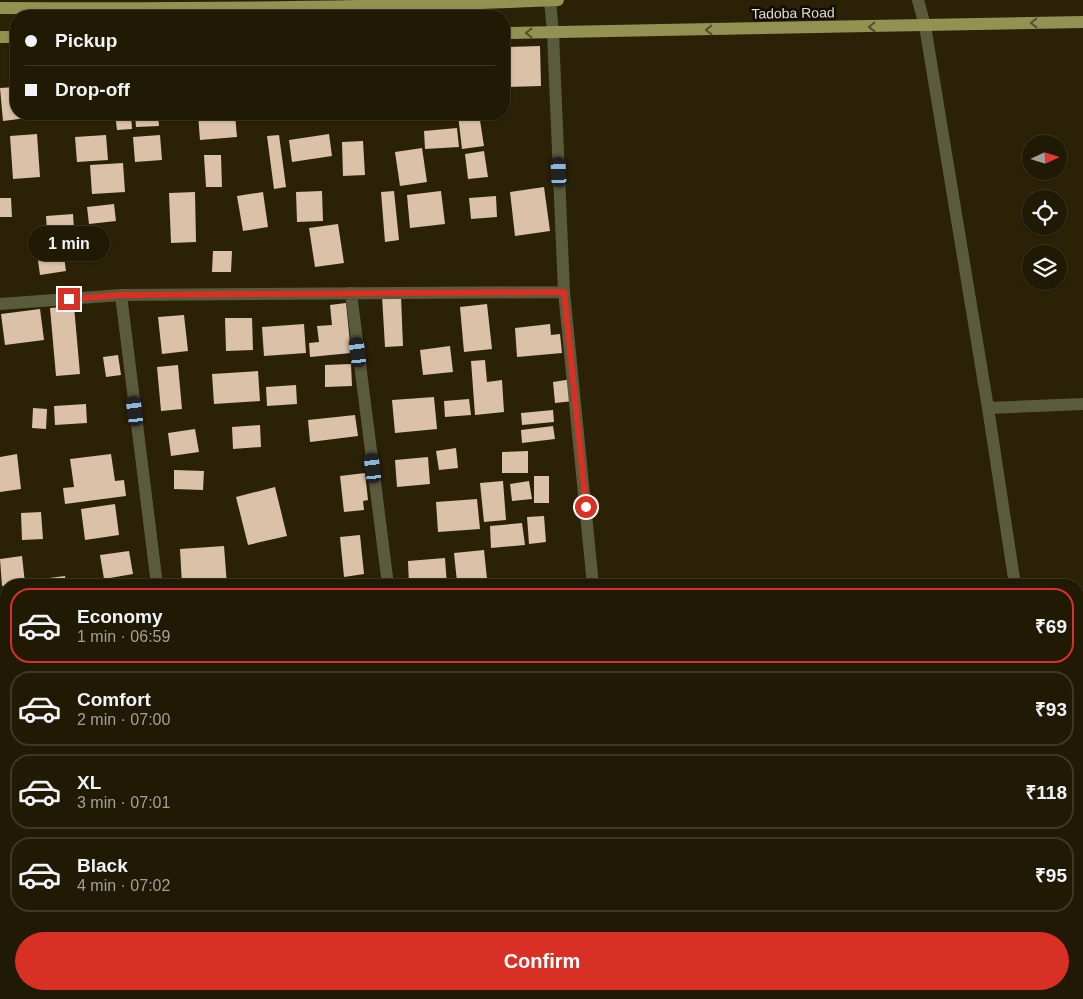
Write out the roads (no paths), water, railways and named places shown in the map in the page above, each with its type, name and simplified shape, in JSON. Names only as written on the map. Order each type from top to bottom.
[{"type":"main road","points":[[0,8],[144,9],[429,5],[558,0]]},
{"type":"main road","name":"Tadoba Road","points":[[510,33],[1083,22]]},
{"type":"street","points":[[550,0],[564,292],[592,579]]},
{"type":"street","points":[[918,0],[924,26],[988,408],[1014,579]]},
{"type":"street","points":[[0,304],[121,295],[564,292]]},
{"type":"street","points":[[350,293],[387,579]]},
{"type":"street","points":[[121,295],[156,579]]},
{"type":"street","points":[[988,408],[1083,404]]}]
